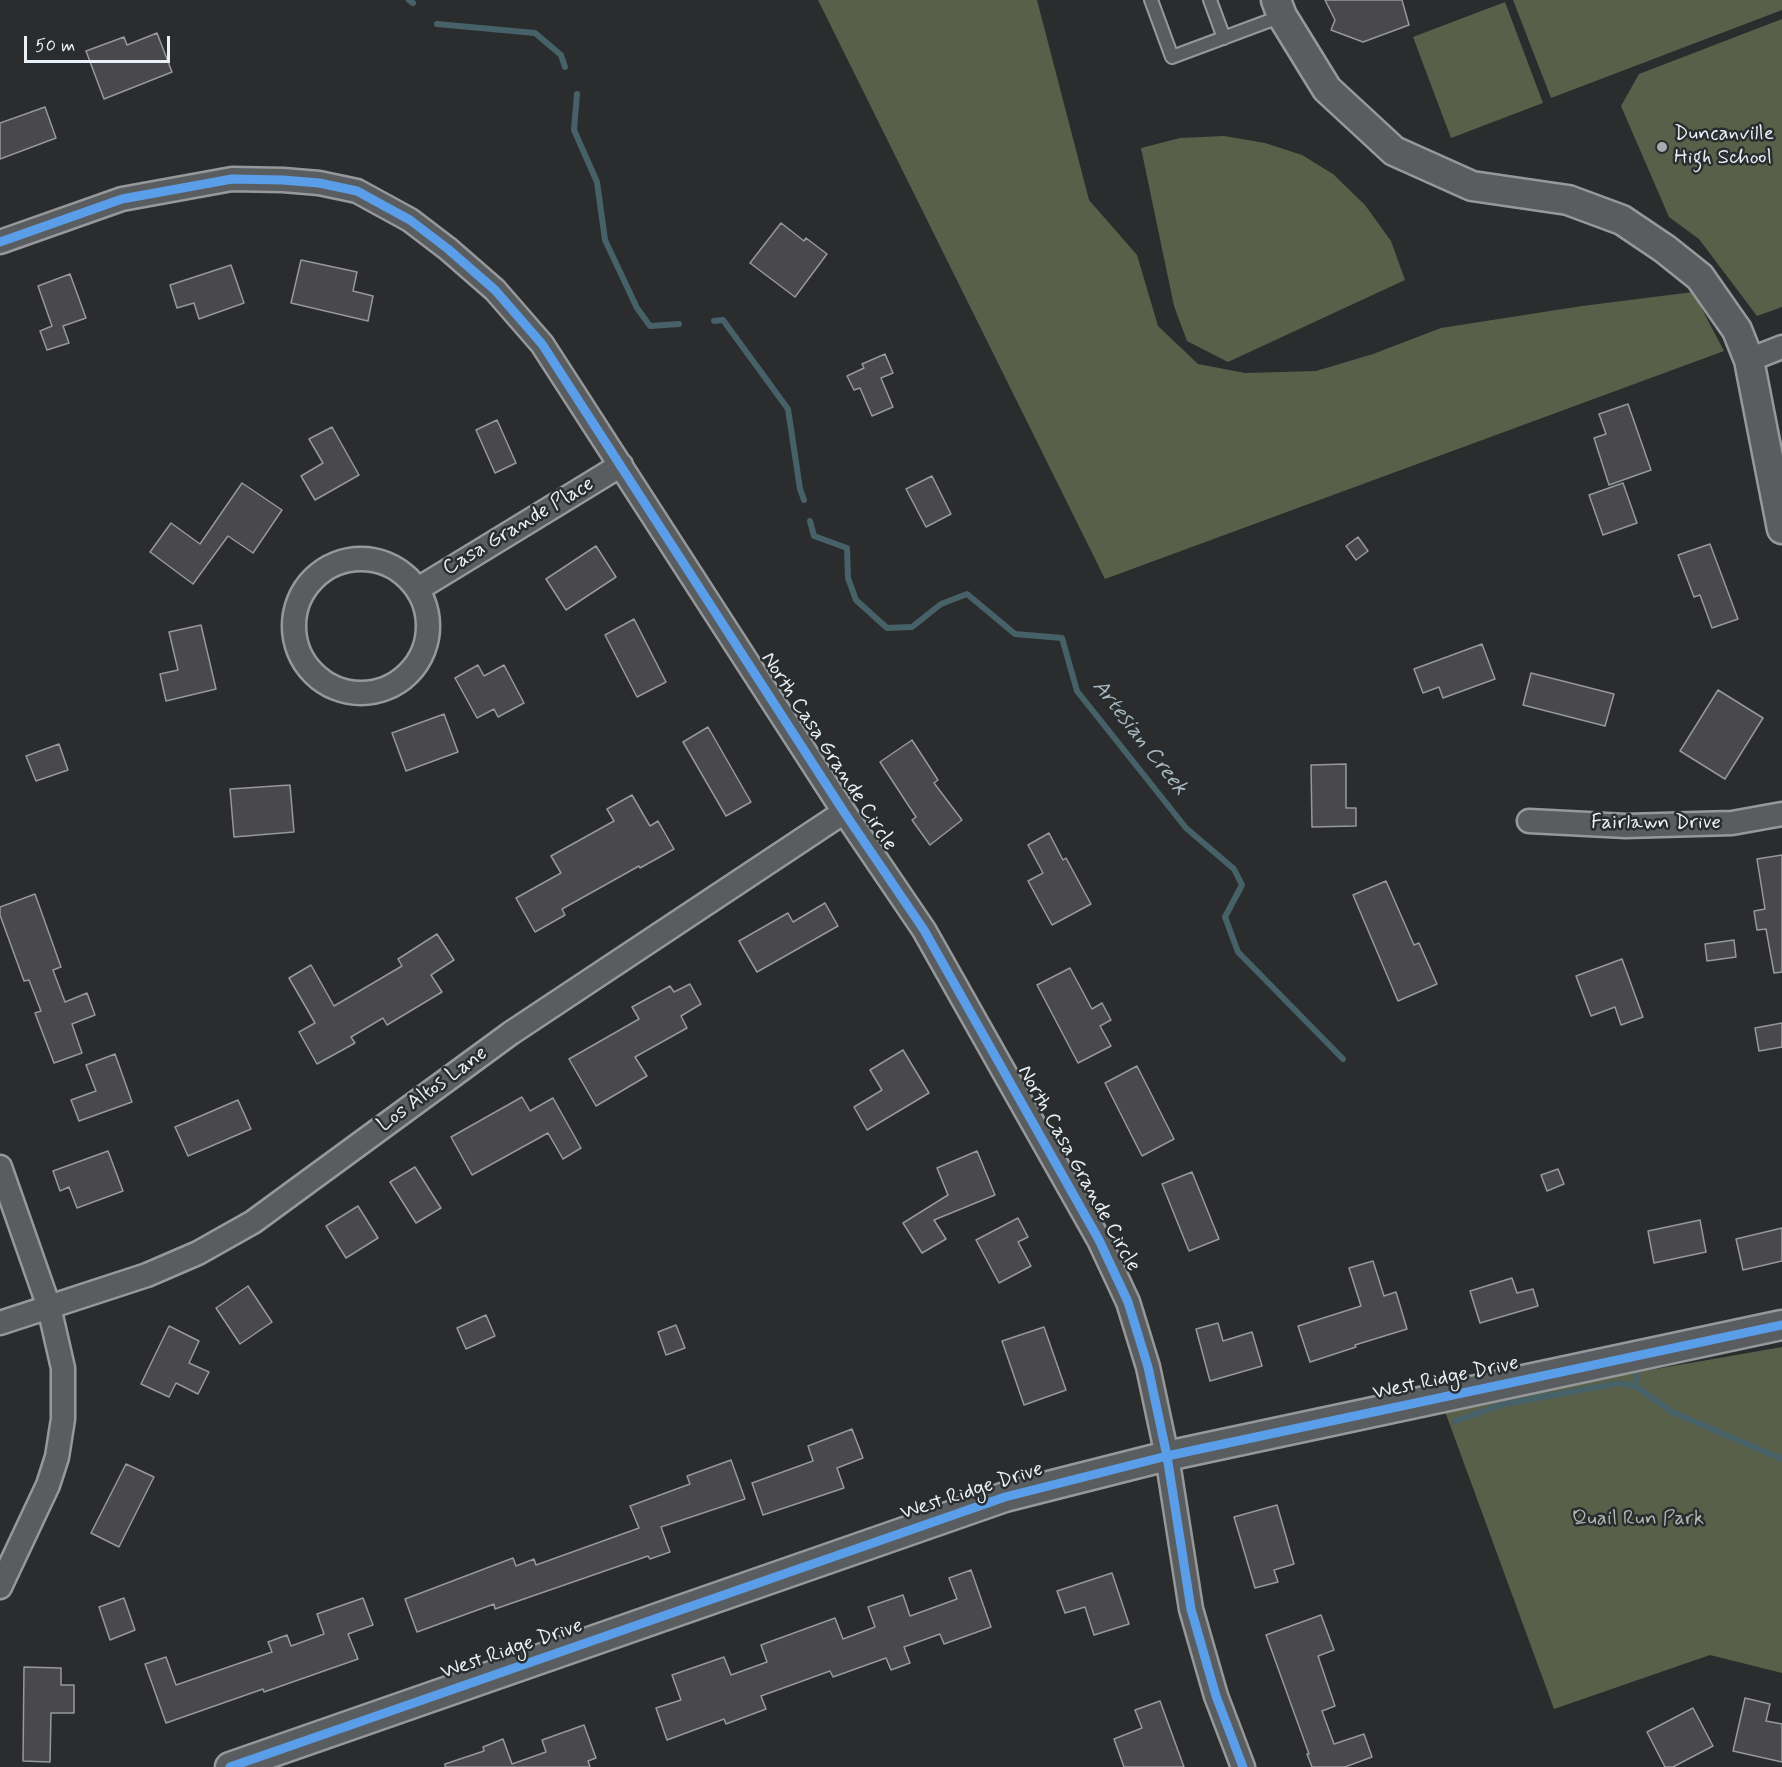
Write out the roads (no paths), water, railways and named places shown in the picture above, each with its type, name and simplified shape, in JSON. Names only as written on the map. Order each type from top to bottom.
[{"type":"street","points":[[1279,8],[1327,89],[1394,151],[1472,186],[1568,200],[1622,220],[1665,249],[1700,277],[1737,330],[1749,360],[1782,529]]},
{"type":"street","name":"North Casa Grande Circle","points":[[0,242],[122,199],[232,179],[319,183],[357,190],[410,220],[448,249],[495,290],[542,344],[844,812],[924,930],[1100,1240],[1128,1302],[1148,1367],[1167,1456],[1191,1609],[1216,1696],[1243,1767]]},
{"type":"street","points":[[1749,360],[1782,347]]},
{"type":"street","name":"Casa Grande Place","points":[[418,589],[621,465]]},
{"type":"street","points":[[363,559],[385,562],[403,573],[418,589],[427,610],[429,634],[422,656],[408,675],[389,688],[366,694],[343,692],[322,682],[305,665],[296,646],[293,625],[297,604],[307,585],[322,570],[342,561],[363,559]]},
{"type":"street","name":"Los Altos Lane","points":[[0,1323],[147,1275],[198,1253],[253,1222],[512,1033],[844,812]]},
{"type":"street","name":"Fairlawn Drive","points":[[1529,821],[1638,826],[1732,823],[1782,814]]},
{"type":"street","points":[[0,1167],[49,1307],[63,1368],[63,1419],[57,1457],[48,1485],[0,1587]]},
{"type":"street","name":"West Ridge Drive","points":[[230,1767],[1005,1497],[1167,1456],[1782,1325]]},
{"type":"lane","points":[[1151,0],[1172,57],[1224,38],[1279,8]]},
{"type":"lane","points":[[1210,0],[1224,38]]},
{"type":"waterway","name":"Artesian Creek","points":[[409,0],[413,3]]},
{"type":"waterway","name":"Artesian Creek","points":[[437,24],[535,33],[561,55],[565,67]]},
{"type":"waterway","name":"Artesian Creek","points":[[577,94],[574,130],[597,182],[605,240],[637,308],[650,326],[679,324]]},
{"type":"waterway","name":"Artesian Creek","points":[[714,321],[723,320],[788,409],[800,489],[804,500]]},
{"type":"waterway","name":"Artesian Creek","points":[[810,521],[814,536],[847,548],[848,578],[856,600],[887,628],[912,627],[941,604],[967,594],[1015,634],[1062,638],[1077,691],[1186,828],[1234,869],[1242,885],[1225,917],[1238,952],[1343,1059]]},
{"type":"waterway","points":[[1635,1386],[1637,1374]]},
{"type":"waterway","points":[[1455,1421],[1504,1404],[1620,1383],[1635,1386],[1672,1412],[1782,1459]]},
{"type":"place","name":"Duncanville High School","points":[[1662,147]]},
{"type":"park label","name":"Quail Run Park","points":[[1638,1520]]}]
